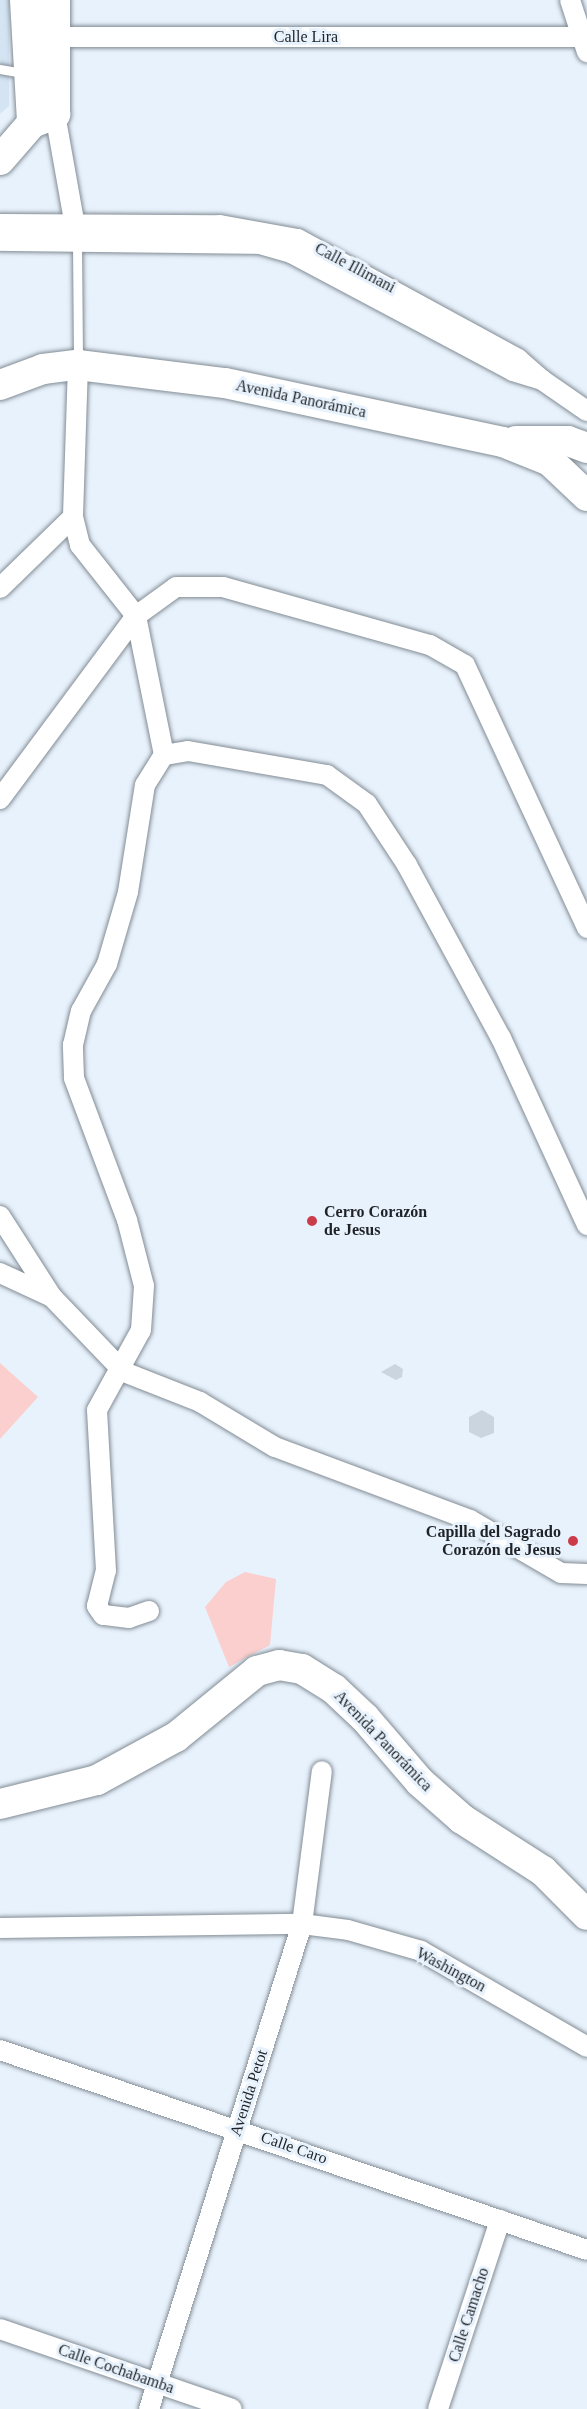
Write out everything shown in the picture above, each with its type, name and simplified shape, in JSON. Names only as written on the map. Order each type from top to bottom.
[{"type":"main road","points":[[0,160],[43,119],[39,37],[25,0]]},
{"type":"main road","points":[[43,119],[14,72],[39,37],[55,0]]},
{"type":"main road","name":"Avenida Panorámica","points":[[0,386],[44,369],[78,365],[225,382],[550,451],[587,448]]},
{"type":"main road","points":[[550,451],[587,496]]},
{"type":"main road","name":"Avenida Panorámica","points":[[0,1804],[97,1780],[176,1737],[257,1671],[279,1665],[302,1669],[357,1711],[420,1782],[462,1819],[543,1871],[587,1915]]},
{"type":"street","points":[[570,0],[585,42]]},
{"type":"street","name":"Calle Lira","points":[[39,37],[585,42]]},
{"type":"street","points":[[43,119],[77,234]]},
{"type":"street","name":"Calle Illimani","points":[[0,224],[77,234],[220,242],[291,253],[513,371],[542,380],[587,411]]},
{"type":"street","name":"Calle Illimani","points":[[0,241],[77,234]]},
{"type":"street","points":[[78,365],[73,517],[80,545],[136,616],[164,755],[145,785],[128,892],[107,964],[81,1011],[73,1044],[74,1078],[127,1220],[144,1286],[141,1330],[118,1368],[97,1410],[106,1572],[97,1606],[103,1615],[129,1618],[149,1611]]},
{"type":"street","points":[[0,588],[73,517]]},
{"type":"street","points":[[0,799],[136,616],[176,588],[223,588],[430,645],[465,665],[587,928]]},
{"type":"street","points":[[164,755],[188,751],[327,775],[367,804],[407,865],[501,1038],[587,1226]]},
{"type":"street","points":[[0,1216],[52,1297],[118,1368],[200,1401],[275,1447],[470,1520],[561,1573],[587,1574]]},
{"type":"street","points":[[0,1273],[52,1297]]},
{"type":"street","name":"Avenida Petot","points":[[148,2409],[302,1924],[322,1771]]},
{"type":"street","name":"Washington","points":[[0,1928],[302,1924],[348,1930],[421,1951],[587,2048]]},
{"type":"street","name":"Calle Caro","points":[[0,2050],[238,2128],[587,2250]]},
{"type":"street","name":"Calle Camacho","points":[[438,2409],[500,2220]]},
{"type":"street","name":"Calle Cochabamba","points":[[0,2329],[232,2409]]},
{"type":"lane","points":[[77,234],[78,365]]},
{"type":"shaded area","points":[[0,0],[9,0],[9,106],[0,114]]},
{"type":"shaded area","points":[[0,1363],[38,1397],[0,1439]]},
{"type":"shaded area","points":[[245,1572],[276,1579],[270,1645],[229,1667],[205,1607],[226,1582]]},
{"type":"building","points":[[395,1364],[403,1369],[402,1377],[396,1380],[381,1372]]},
{"type":"building","points":[[482,1410],[494,1417],[494,1433],[481,1438],[469,1432],[469,1417]]},
{"type":"place","name":"Cerro Corazón de Jesus","points":[[312,1221]]},
{"type":"place","name":"Capilla del Sagrado Corazón de Jesus","points":[[573,1541]]}]
